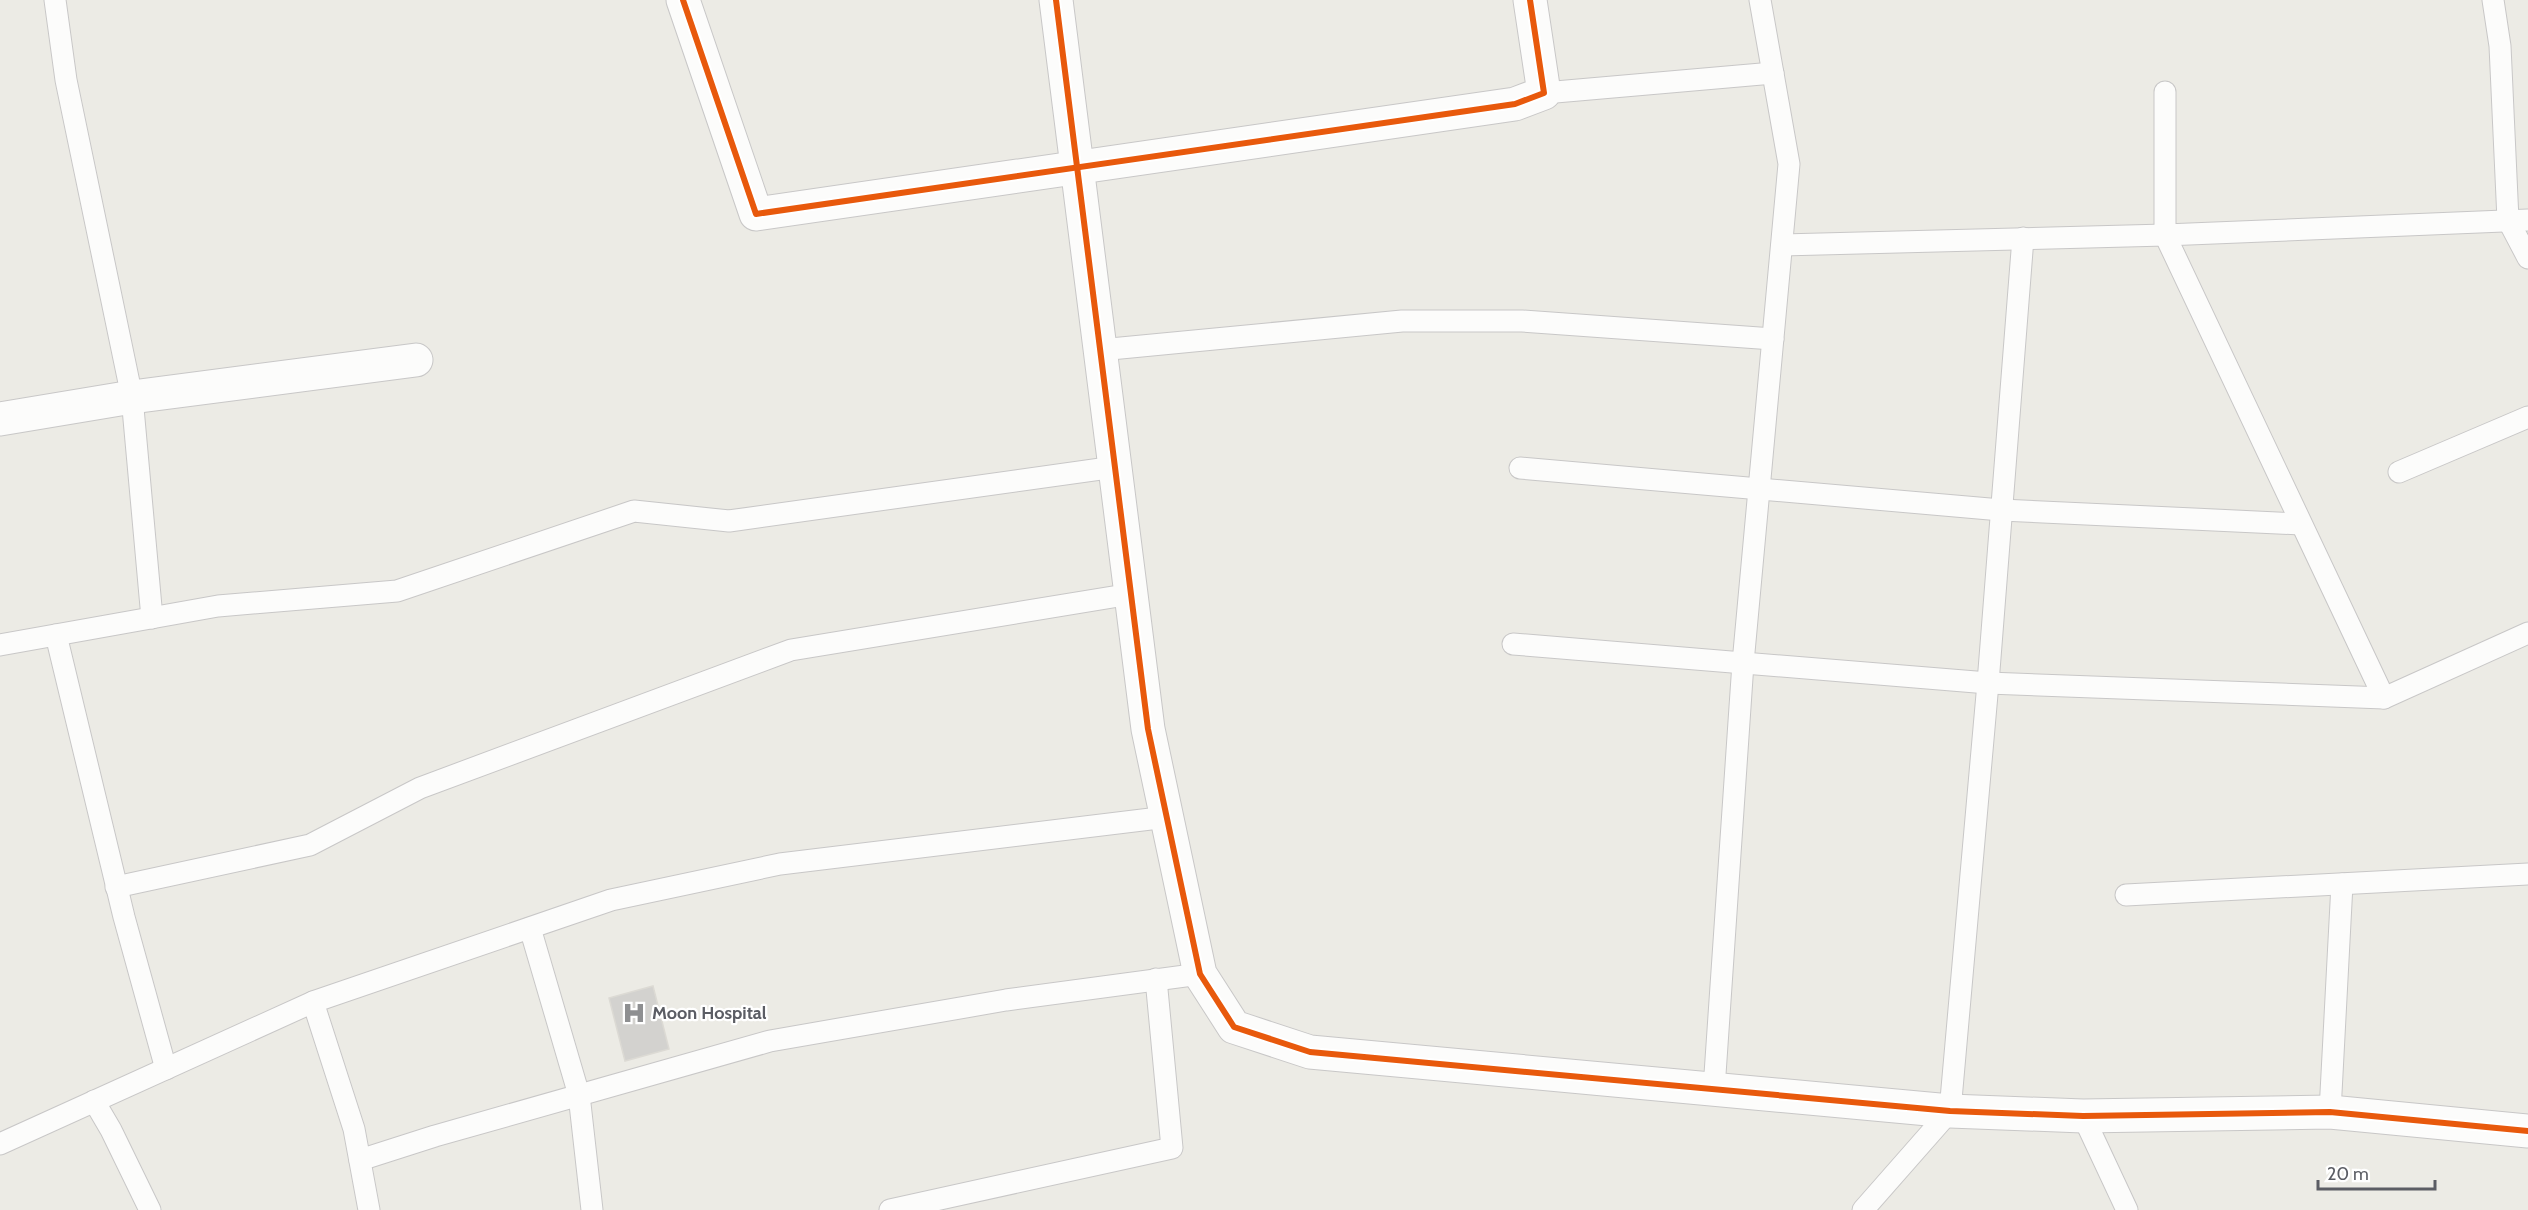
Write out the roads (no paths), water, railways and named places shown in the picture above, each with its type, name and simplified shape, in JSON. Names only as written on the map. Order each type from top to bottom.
[{"type":"street","points":[[683,0],[756,214],[1515,104],[1544,93],[1530,0]]},
{"type":"street","points":[[1056,0],[1148,729],[1200,974],[1234,1026],[1310,1052],[1950,1111],[2083,1116],[2330,1112],[2528,1131]]},
{"type":"street","points":[[0,419],[132,398],[416,360]]},
{"type":"lane","points":[[55,0],[66,80],[132,398],[152,618]]},
{"type":"lane","points":[[1714,1089],[1743,663],[1789,165],[1760,0]]},
{"type":"lane","points":[[2493,0],[2518,220],[2528,258]]},
{"type":"lane","points":[[1544,93],[1773,73]]},
{"type":"lane","points":[[2165,92],[2165,235],[2384,698]]},
{"type":"lane","points":[[1782,245],[2165,235],[2518,220]]},
{"type":"lane","points":[[1863,1210],[1950,1111],[1988,683],[2023,238]]},
{"type":"lane","points":[[1100,350],[1402,321],[1522,321],[1773,339]]},
{"type":"lane","points":[[2398,472],[2528,417]]},
{"type":"lane","points":[[0,645],[218,606],[397,591],[634,512],[729,521],[1115,467]]},
{"type":"lane","points":[[1520,468],[2001,510],[2301,524]]},
{"type":"lane","points":[[116,887],[310,845],[420,788],[791,650],[1131,594]]},
{"type":"lane","points":[[1513,644],[1988,683],[2384,698],[2528,633]]},
{"type":"lane","points":[[56,635],[116,887],[166,1068]]},
{"type":"lane","points":[[0,1144],[313,1002],[611,900],[780,864],[1167,817]]},
{"type":"lane","points":[[2126,895],[2528,874]]},
{"type":"lane","points":[[2330,1112],[2342,884]]},
{"type":"lane","points":[[530,928],[579,1095],[592,1210]]},
{"type":"lane","points":[[360,1160],[435,1136],[770,1041],[1006,1000],[1200,974]]},
{"type":"lane","points":[[890,1210],[1172,1149],[1156,980]]},
{"type":"lane","points":[[313,1002],[354,1129],[369,1210]]},
{"type":"lane","points":[[94,1101],[111,1130],[150,1210]]},
{"type":"lane","points":[[2083,1116],[2127,1210]]},
{"type":"place","name":"Moon Hospital","points":[[634,1013]]}]
